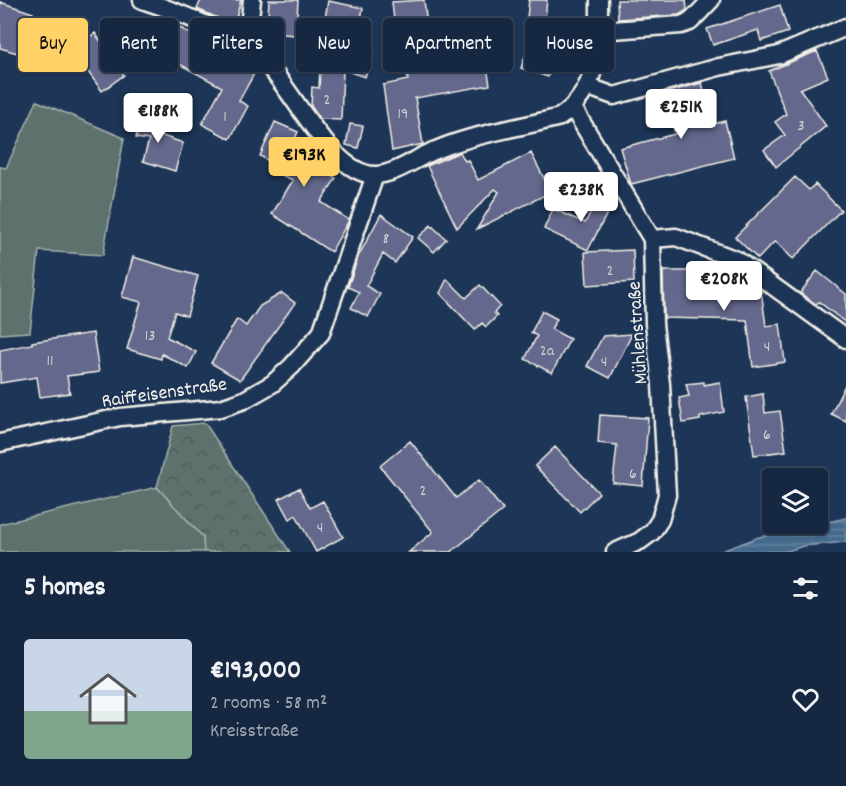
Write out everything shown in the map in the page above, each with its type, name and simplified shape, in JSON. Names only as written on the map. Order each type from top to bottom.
[{"type":"street","points":[[142,0],[190,19]]},
{"type":"street","points":[[250,18],[252,0]]},
{"type":"street","points":[[599,0],[599,18]]},
{"type":"street","points":[[614,30],[681,25],[690,22],[711,0]]},
{"type":"street","points":[[588,87],[614,96],[719,67],[779,55],[846,27]]},
{"type":"street","points":[[273,72],[316,133],[336,155],[357,169],[375,175],[397,169],[447,144],[560,117],[573,108],[588,87],[591,72]]},
{"type":"street","name":"Mühlenstraße","points":[[573,108],[652,239],[654,324],[661,384],[666,495],[660,520],[652,532],[640,541],[615,552]]},
{"type":"street","name":"Raiffeisenstraße","points":[[0,443],[120,417],[221,408],[244,400],[272,384],[291,367],[321,333],[375,175]]},
{"type":"street","points":[[652,239],[676,237],[737,260],[846,339]]},
{"type":"green space","points":[[37,101],[124,138],[103,255],[39,251],[30,332],[0,334],[0,167],[6,168]]},
{"type":"green space","points":[[205,423],[290,552],[204,552],[203,537],[157,487],[173,426]]},
{"type":"green space","points":[[157,487],[203,537],[204,552],[0,552],[0,524]]},
{"type":"water","points":[[846,518],[846,542],[803,546],[785,552],[719,552],[773,534],[828,534],[828,522]]},
{"type":"building","points":[[201,0],[241,0],[236,18],[218,18],[197,9]]},
{"type":"building","points":[[269,0],[298,0],[296,35],[284,34],[284,18],[268,18]]},
{"type":"building","points":[[424,0],[426,18],[394,18],[392,2]]},
{"type":"building","points":[[529,0],[547,0],[545,18],[527,18]]},
{"type":"building","points":[[617,0],[686,0],[687,10],[679,15],[618,19]]},
{"type":"building","points":[[328,1],[363,8],[361,18],[325,18]]},
{"type":"building","points":[[0,2],[33,13],[32,18],[18,18],[18,53],[0,48]]},
{"type":"building","points":[[780,5],[788,32],[761,41],[758,30],[713,45],[707,29]]},
{"type":"building","points":[[178,27],[190,33],[190,70],[178,63]]},
{"type":"building","points":[[95,33],[100,40],[100,72],[122,72],[124,75],[102,91],[88,72],[88,38]]},
{"type":"building","points":[[817,51],[828,77],[800,89],[826,126],[776,167],[764,150],[785,135],[775,122],[786,114],[769,71]]},
{"type":"building","points":[[525,56],[525,69],[521,68]]},
{"type":"building","points":[[194,72],[255,72],[239,101],[248,106],[230,139],[202,124],[222,87]]},
{"type":"building","points":[[320,72],[343,72],[341,120],[320,119],[311,106],[312,87],[319,88]]},
{"type":"building","points":[[350,72],[367,72],[365,77]]},
{"type":"building","points":[[406,72],[488,72],[490,85],[415,98],[423,144],[392,151],[383,85],[408,80]]},
{"type":"building","points":[[533,72],[550,72],[548,77]]},
{"type":"building","points":[[702,83],[713,124],[725,121],[734,158],[631,184],[620,148],[675,134],[664,93]]},
{"type":"building","points":[[140,111],[154,113],[151,132],[183,143],[175,171],[143,161],[149,140],[136,138]]},
{"type":"building","points":[[275,122],[298,132],[295,139],[331,164],[326,172],[336,178],[321,202],[349,220],[331,252],[272,214],[293,180],[268,169],[271,162],[260,156]]},
{"type":"building","points":[[350,124],[363,126],[358,148],[346,145]]},
{"type":"building","points":[[460,152],[465,161],[468,160],[478,180],[531,153],[551,192],[477,229],[499,192],[495,189],[457,228],[427,166]]},
{"type":"building","points":[[795,177],[809,190],[815,184],[841,210],[793,259],[775,241],[758,259],[735,237]]},
{"type":"building","points":[[601,191],[615,198],[588,250],[544,229],[553,209],[585,223]]},
{"type":"building","points":[[381,214],[413,237],[395,263],[383,254],[366,286],[380,294],[368,317],[351,308],[359,292],[348,287],[358,257]]},
{"type":"building","points":[[431,225],[446,239],[434,252],[418,238]]},
{"type":"building","points":[[633,250],[634,282],[587,285],[585,252]]},
{"type":"building","points":[[133,257],[198,276],[187,316],[175,312],[167,337],[196,352],[188,368],[162,354],[161,359],[127,349],[141,302],[122,297]]},
{"type":"building","points":[[663,271],[695,271],[695,289],[728,290],[726,292],[756,287],[761,290],[766,326],[780,324],[785,362],[753,367],[747,320],[664,318]]},
{"type":"building","points":[[817,271],[846,294],[846,323],[819,302],[816,304],[800,293]]},
{"type":"building","points":[[447,279],[466,298],[480,285],[500,306],[494,313],[497,316],[486,327],[482,323],[475,330],[440,293]]},
{"type":"building","points":[[282,293],[295,303],[240,380],[211,363],[237,319],[246,326],[260,306]]},
{"type":"building","points":[[542,311],[557,319],[551,329],[570,339],[552,373],[525,359],[537,336],[531,333]]},
{"type":"building","points":[[93,333],[99,372],[67,376],[70,393],[40,397],[37,377],[0,383],[0,350],[32,344],[32,342]]},
{"type":"building","points":[[632,334],[610,378],[587,366],[603,336]]},
{"type":"building","points":[[704,382],[704,385],[720,382],[724,412],[683,423],[679,398],[689,396],[686,384]]},
{"type":"building","points":[[846,383],[846,421],[831,414]]},
{"type":"building","points":[[763,394],[765,413],[780,411],[786,451],[754,455],[746,397]]},
{"type":"building","points":[[600,415],[648,418],[643,486],[613,483],[617,445],[598,443]]},
{"type":"building","points":[[410,441],[456,498],[479,480],[503,510],[451,552],[409,552],[433,532],[380,466]]},
{"type":"building","points":[[555,447],[599,493],[580,512],[535,466]]},
{"type":"building","points":[[299,488],[310,508],[323,501],[343,537],[316,552],[296,515],[290,519],[279,499]]}]
